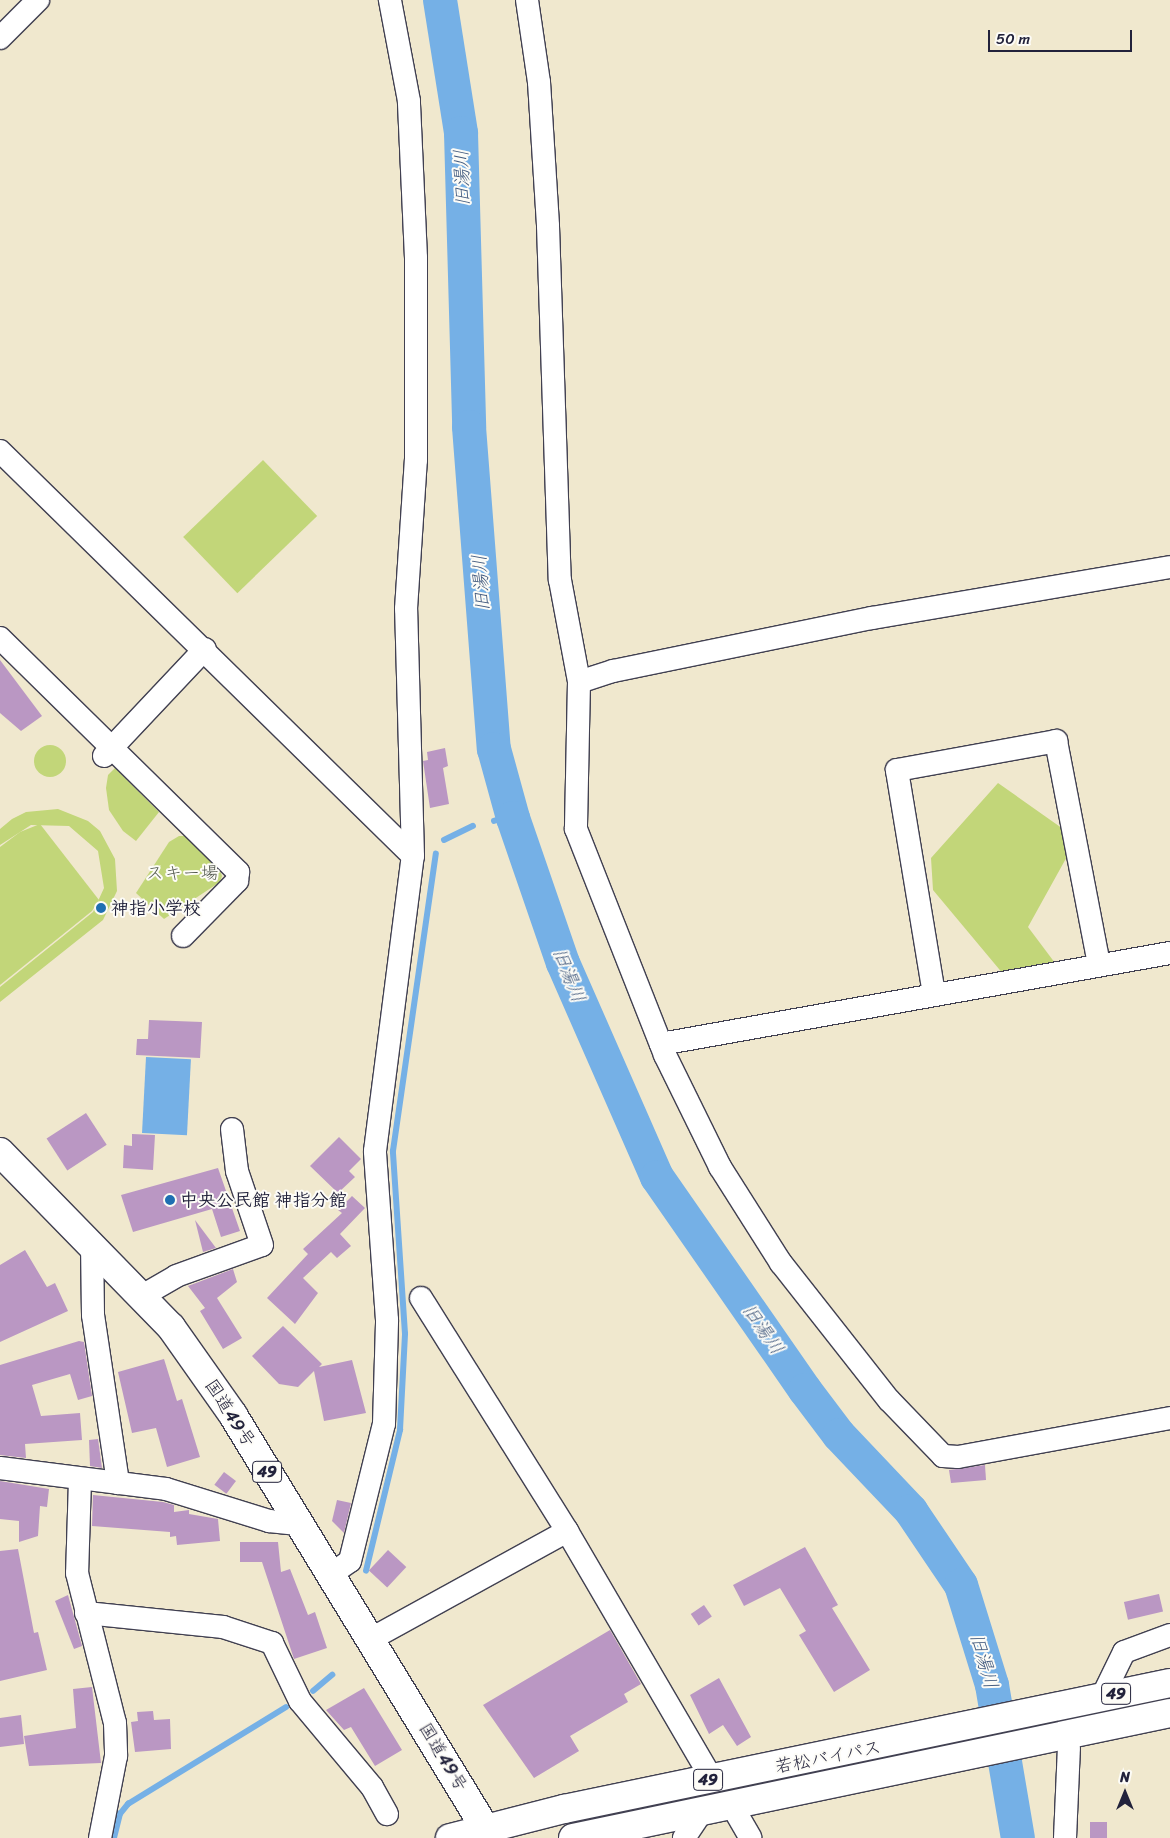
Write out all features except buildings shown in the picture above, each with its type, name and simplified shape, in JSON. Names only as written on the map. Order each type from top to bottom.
[{"type":"highway","name":"国道49号","points":[[0,1152],[92,1243],[171,1327],[233,1415],[488,1833]]},
{"type":"highway","name":"若松バイパス","points":[[450,1838],[488,1833],[712,1779],[931,1736],[1170,1683]]},
{"type":"highway","name":"若松バイパス","points":[[573,1838],[937,1763],[1068,1741],[1170,1713]]},
{"type":"street","points":[[0,38],[38,0]]},
{"type":"street","points":[[330,1575],[350,1561],[384,1424],[387,1320],[375,1151],[413,856],[406,608],[416,460],[416,258],[409,101],[390,0]]},
{"type":"street","points":[[527,0],[539,82],[548,226],[560,580],[579,682],[576,829],[660,1044],[720,1167],[781,1263],[888,1400],[944,1456],[958,1457],[1170,1418]]},
{"type":"street","points":[[0,451],[413,856]]},
{"type":"street","points":[[579,682],[613,671],[872,618],[1170,567]]},
{"type":"street","points":[[0,638],[108,751],[238,872],[237,881],[183,936]]},
{"type":"street","points":[[108,751],[205,650]]},
{"type":"street","points":[[934,994],[897,770],[1056,741],[1099,964]]},
{"type":"street","points":[[660,1044],[1099,964],[1170,953]]},
{"type":"street","points":[[142,1296],[176,1276],[262,1245],[237,1171],[232,1129]]},
{"type":"street","points":[[92,1243],[93,1315],[118,1482]]},
{"type":"street","points":[[421,1298],[567,1531],[712,1779]]},
{"type":"street","points":[[0,1468],[80,1480],[118,1482],[166,1489],[268,1521],[298,1524]]},
{"type":"street","points":[[80,1480],[77,1573],[86,1613],[102,1658],[115,1723],[116,1756],[100,1838]]},
{"type":"street","points":[[369,1640],[567,1531]]},
{"type":"street","points":[[86,1613],[224,1627],[272,1643],[300,1701],[372,1787],[387,1814]]},
{"type":"street","points":[[1102,1697],[1124,1652],[1170,1635]]},
{"type":"street","points":[[1066,1838],[1068,1741]]},
{"type":"street","points":[[731,1804],[751,1838]]},
{"type":"street","points":[[684,1838],[703,1810]]},
{"type":"green space","points":[[263,460],[317,516],[237,593],[183,537]]},
{"type":"green space","points":[[50,745],[56,746],[61,750],[65,755],[65,767],[61,772],[56,776],[50,777],[44,776],[39,772],[35,767],[34,761],[35,755],[39,750],[44,746]]},
{"type":"green space","points":[[115,768],[159,812],[136,841],[123,831],[109,810],[106,788],[108,775]]},
{"type":"green space","points":[[998,783],[1066,831],[1069,853],[1028,927],[1058,967],[1004,975],[933,890],[931,858]]},
{"type":"green space","points":[[58,809],[88,821],[100,831],[115,859],[117,891],[103,920],[0,1002],[0,987],[93,912],[104,888],[98,851],[69,826],[31,825],[0,845],[0,829],[12,819],[26,812]]},
{"type":"green space","points":[[40,824],[99,900],[92,911],[0,985],[0,847],[20,832]]},
{"type":"green space","name":"スキー場","points":[[179,836],[187,836],[219,868],[222,876],[220,882],[164,919],[136,893],[169,842]]},
{"type":"water","points":[[146,1057],[191,1059],[187,1135],[142,1133]]},
{"type":"waterway","name":"旧湯川","points":[[440,0],[461,133],[469,427],[494,749],[513,818],[563,963],[657,1177],[805,1390],[839,1435],[911,1511],[961,1585],[992,1685],[1018,1838]]},
{"type":"waterway","points":[[494,821],[512,816]]},
{"type":"waterway","points":[[444,840],[473,826]]},
{"type":"waterway","points":[[366,1571],[400,1430],[405,1334],[393,1151],[436,854]]},
{"type":"waterway","points":[[313,1691],[332,1675]]},
{"type":"waterway","points":[[114,1838],[120,1814],[128,1804],[286,1707]]},
{"type":"place","name":"神指小学校","points":[[101,908]]},
{"type":"place","name":"中央公民館 神指分館","points":[[170,1200]]}]
